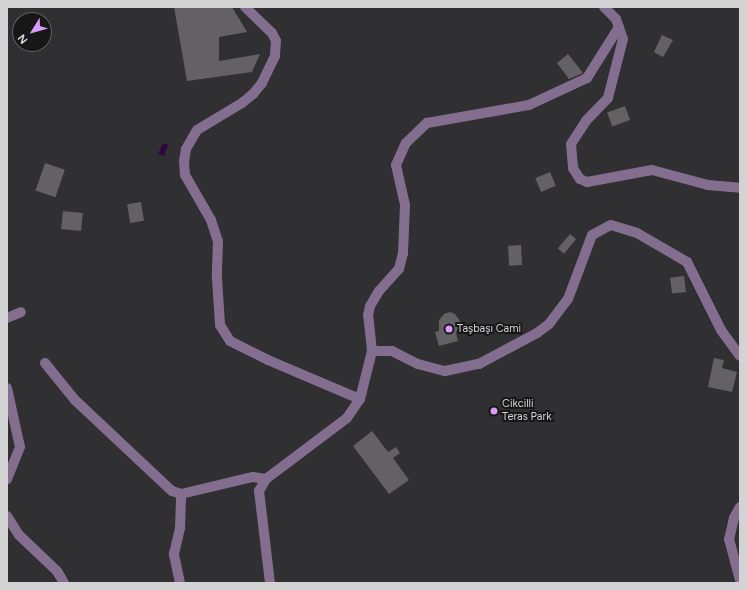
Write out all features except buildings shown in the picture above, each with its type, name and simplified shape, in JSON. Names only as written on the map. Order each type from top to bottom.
[{"type":"street","points":[[245,7],[272,33],[276,41],[275,56],[262,83],[253,94],[242,104],[197,130],[186,149],[184,161],[185,175],[217,236],[220,324],[230,341],[268,360],[360,399]]},
{"type":"street","points":[[604,7],[616,20],[623,39],[608,98],[586,120],[571,144],[573,168],[580,179],[587,182],[652,170],[708,185],[740,188]]},
{"type":"street","points":[[270,583],[258,497],[266,479],[347,418],[360,399],[372,351],[368,315],[370,306],[379,291],[399,269],[403,254],[405,205],[396,165],[406,142],[427,123],[529,105],[587,78],[619,27]]},
{"type":"street","points":[[372,351],[392,351],[418,364],[445,371],[462,370],[479,364],[537,333],[549,324],[568,299],[592,235],[611,225],[637,233],[687,262],[721,330],[740,356]]},
{"type":"street","points":[[7,318],[22,312]]},
{"type":"street","points":[[45,363],[75,400],[172,491],[181,494],[253,477],[266,479]]},
{"type":"street","points":[[7,388],[20,447],[7,476]]},
{"type":"street","points":[[180,583],[174,554],[180,528],[181,494]]},
{"type":"street","points":[[740,507],[734,518],[729,539],[740,580]]},
{"type":"street","points":[[7,516],[19,535],[57,571],[64,583]]},
{"type":"shaded area","points":[[163,143],[168,145],[164,156],[158,154]]},
{"type":"place","name":"Taşbaşı Cami","points":[[449,329]]},
{"type":"place","name":"Cikcilli Teras Park","points":[[494,411]]}]
